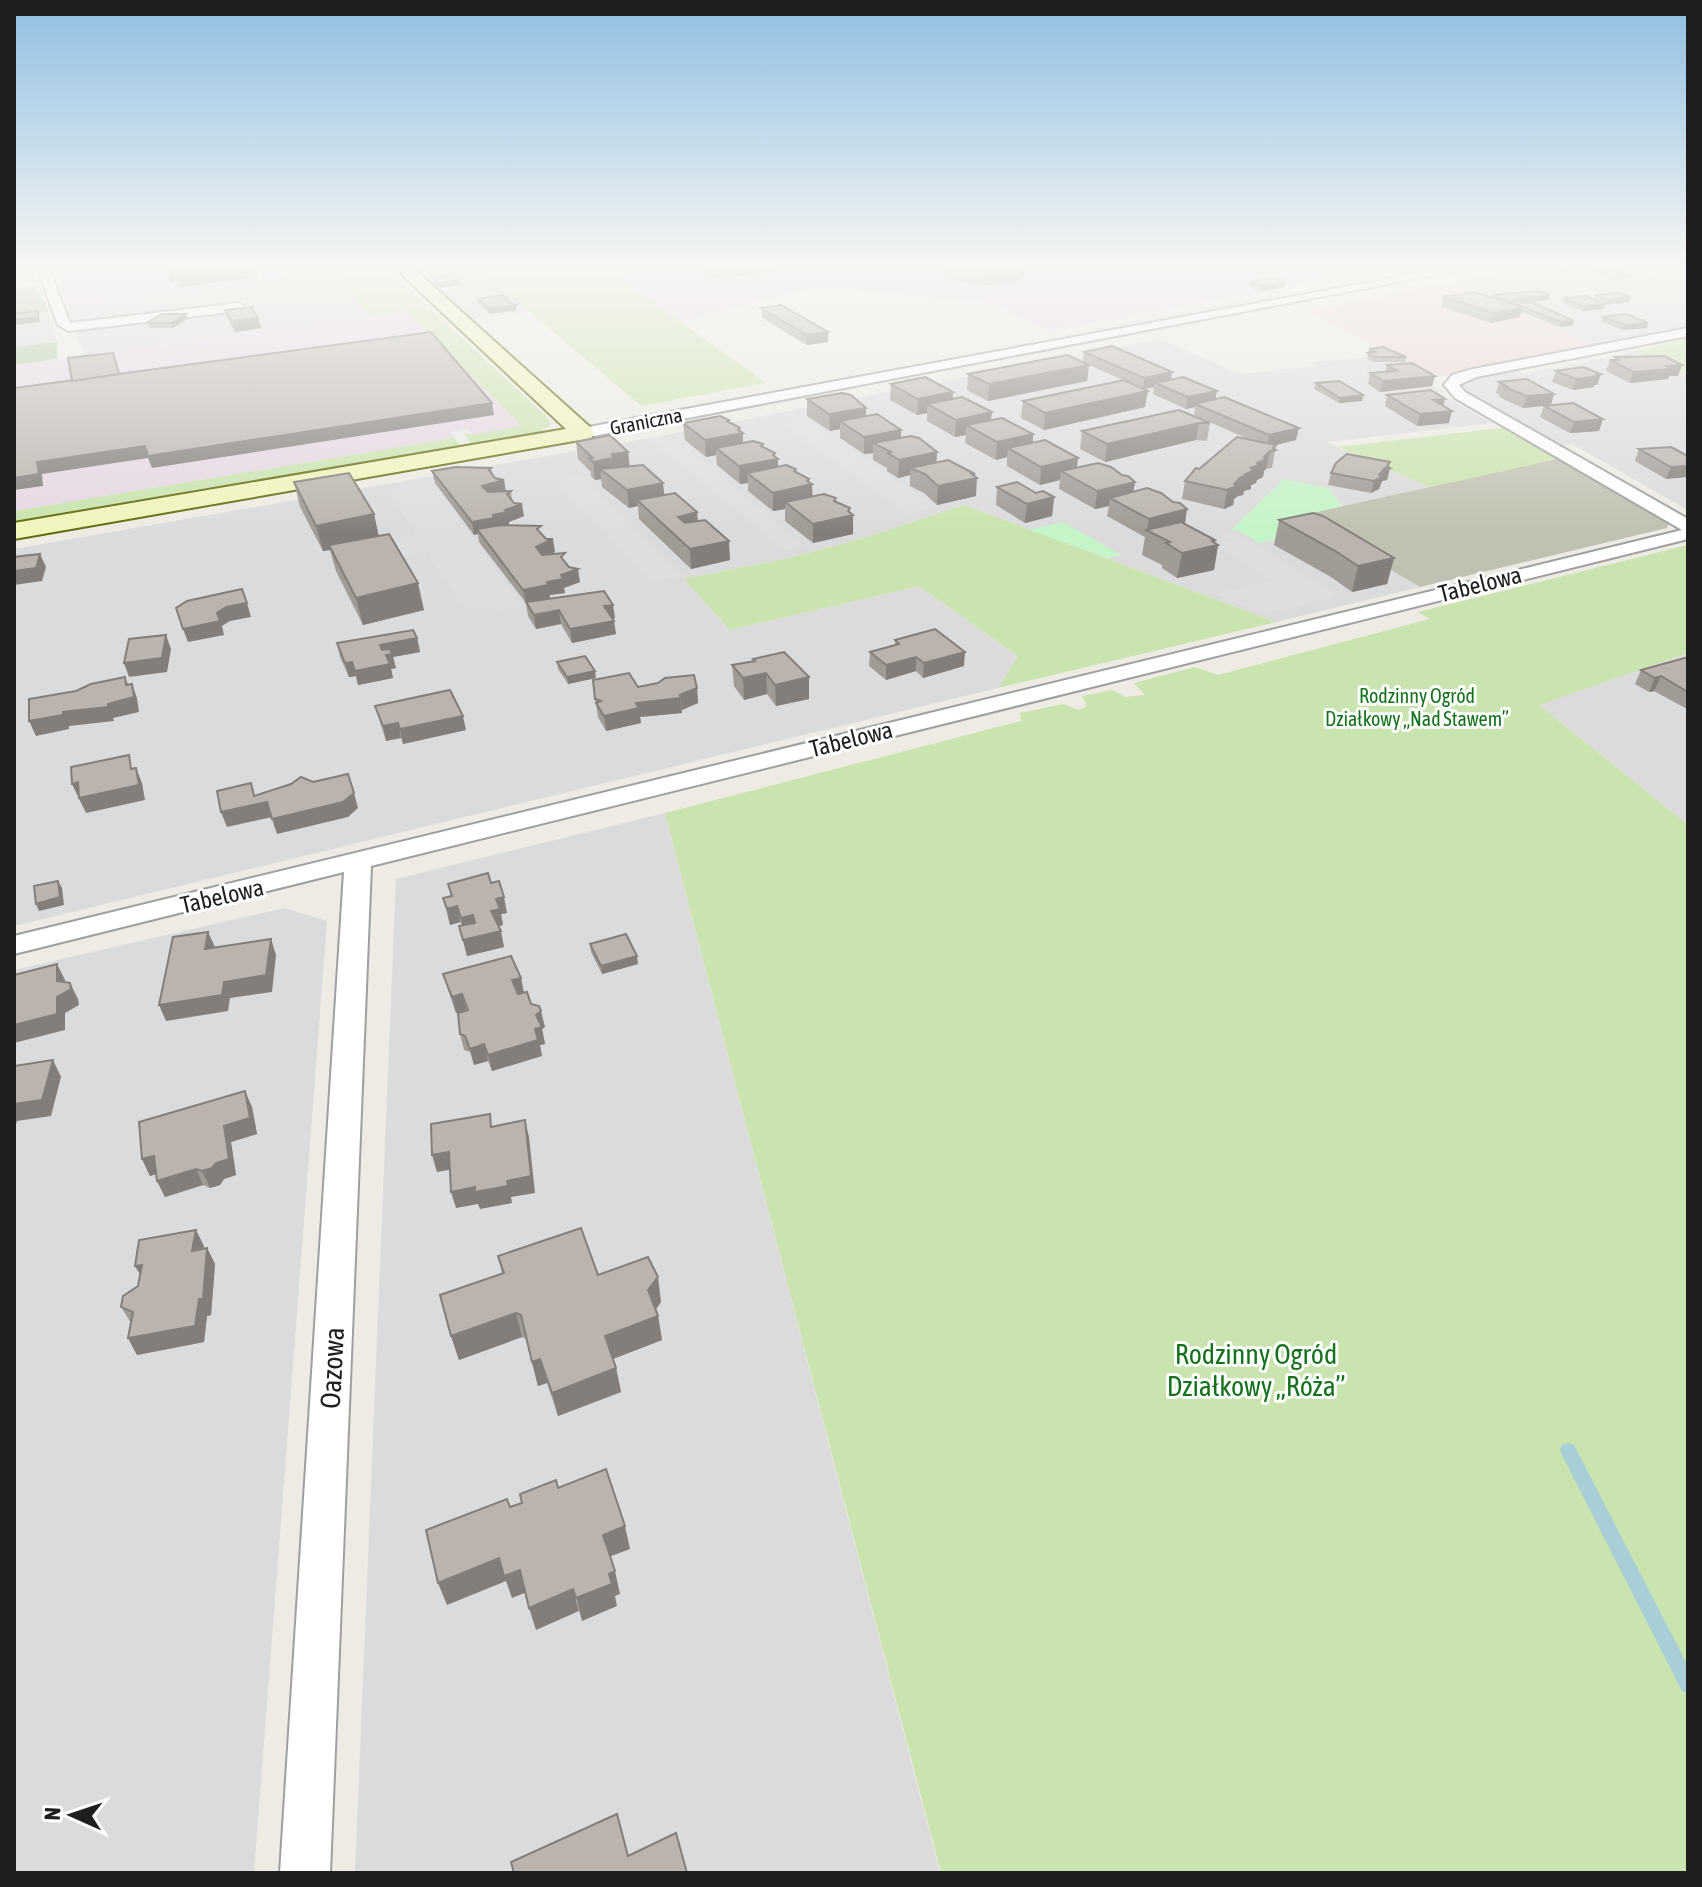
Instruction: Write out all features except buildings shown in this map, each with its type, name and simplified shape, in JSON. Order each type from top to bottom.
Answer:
[{"type":"street","points":[[499,356],[583,433]]},
{"type":"street","name":"Graniczna","points":[[14,531],[583,433],[994,356]]},
{"type":"street","points":[[1562,356],[1473,373],[1457,378],[1451,385],[1460,395],[1688,526]]},
{"type":"street","name":"Tabelowa","points":[[14,945],[1688,534]]},
{"type":"street","name":"Oazowa","points":[[305,1873],[358,863]]},
{"type":"shaded area","points":[[79,356],[451,356],[523,427],[473,435],[467,429],[451,432],[454,438],[14,511],[14,365]]},
{"type":"shaded area","points":[[1071,356],[1199,356],[1241,374],[1315,366],[1314,362],[1386,356],[1444,392],[1441,394],[1492,423],[1327,442],[1430,487],[1299,517],[1420,587],[1276,622],[964,505],[864,538],[789,558],[684,579],[730,630],[919,586],[1018,656],[998,688],[14,926],[14,549],[656,437]]},
{"type":"shaded area","points":[[1386,356],[1545,356],[1445,376],[1415,374]]},
{"type":"shaded area","points":[[1611,356],[1647,356],[1688,374],[1688,510],[1572,444],[1559,445],[1458,386],[1461,379],[1514,369],[1523,374]]},
{"type":"shaded area","points":[[809,420],[936,507],[906,513],[783,425]]},
{"type":"shaded area","points":[[671,435],[805,546],[784,550],[650,439]]},
{"type":"shaded area","points":[[1561,458],[1669,521],[1667,528],[1420,587],[1298,516]]},
{"type":"shaded area","points":[[453,473],[457,479],[433,483],[522,605],[488,611],[485,606],[466,610],[427,553],[404,557],[395,540],[417,535],[388,492],[402,489],[399,483]]},
{"type":"shaded area","points":[[581,475],[684,575],[653,582],[557,484]]},
{"type":"shaded area","points":[[1235,532],[1339,596],[1262,614],[1215,594],[1272,581],[1216,545],[1228,541],[1220,535]]},
{"type":"shaded area","points":[[1688,653],[1688,825],[1538,704]]},
{"type":"shaded area","points":[[665,813],[940,1873],[355,1873],[396,879]]},
{"type":"shaded area","points":[[284,908],[327,921],[254,1873],[14,1873],[14,970]]},
{"type":"green space","points":[[14,356],[57,356],[57,359],[14,365]]},
{"type":"green space","points":[[451,356],[481,356],[549,419],[551,425],[532,436],[473,446],[464,433],[473,435],[522,426]]},
{"type":"green space","points":[[582,356],[728,356],[766,383],[642,406]]},
{"type":"green space","points":[[1647,356],[1688,356],[1688,374]]},
{"type":"green space","points":[[1508,427],[1561,458],[1430,487],[1338,447]]},
{"type":"green space","points":[[454,438],[463,448],[14,524],[14,511]]},
{"type":"green space","points":[[1284,479],[1333,489],[1330,492],[1343,506],[1300,516],[1288,537],[1259,543],[1237,530],[1230,531]]},
{"type":"green space","points":[[964,505],[1276,622],[998,688],[1018,656],[919,586],[730,630],[684,579],[789,558],[864,538]]},
{"type":"green space","points":[[1063,522],[1121,555],[1108,558],[1029,530]]},
{"type":"green space","name":"Rodzinny Ogród Działkowy „Róża”","points":[[1688,545],[1688,653],[1539,705],[1688,825],[1688,1873],[941,1873],[665,813],[1021,721],[1020,713],[1063,704],[1079,710],[1087,706],[1082,696],[1112,690],[1126,697],[1145,695],[1134,683],[1195,667],[1218,675],[1430,619],[1418,612]]},
{"type":"waterway","points":[[1568,1450],[1688,1685]]},
{"type":"park label","name":"Rodzinny Ogród Działkowy „Nad Stawem”","points":[[1417,706]]}]
